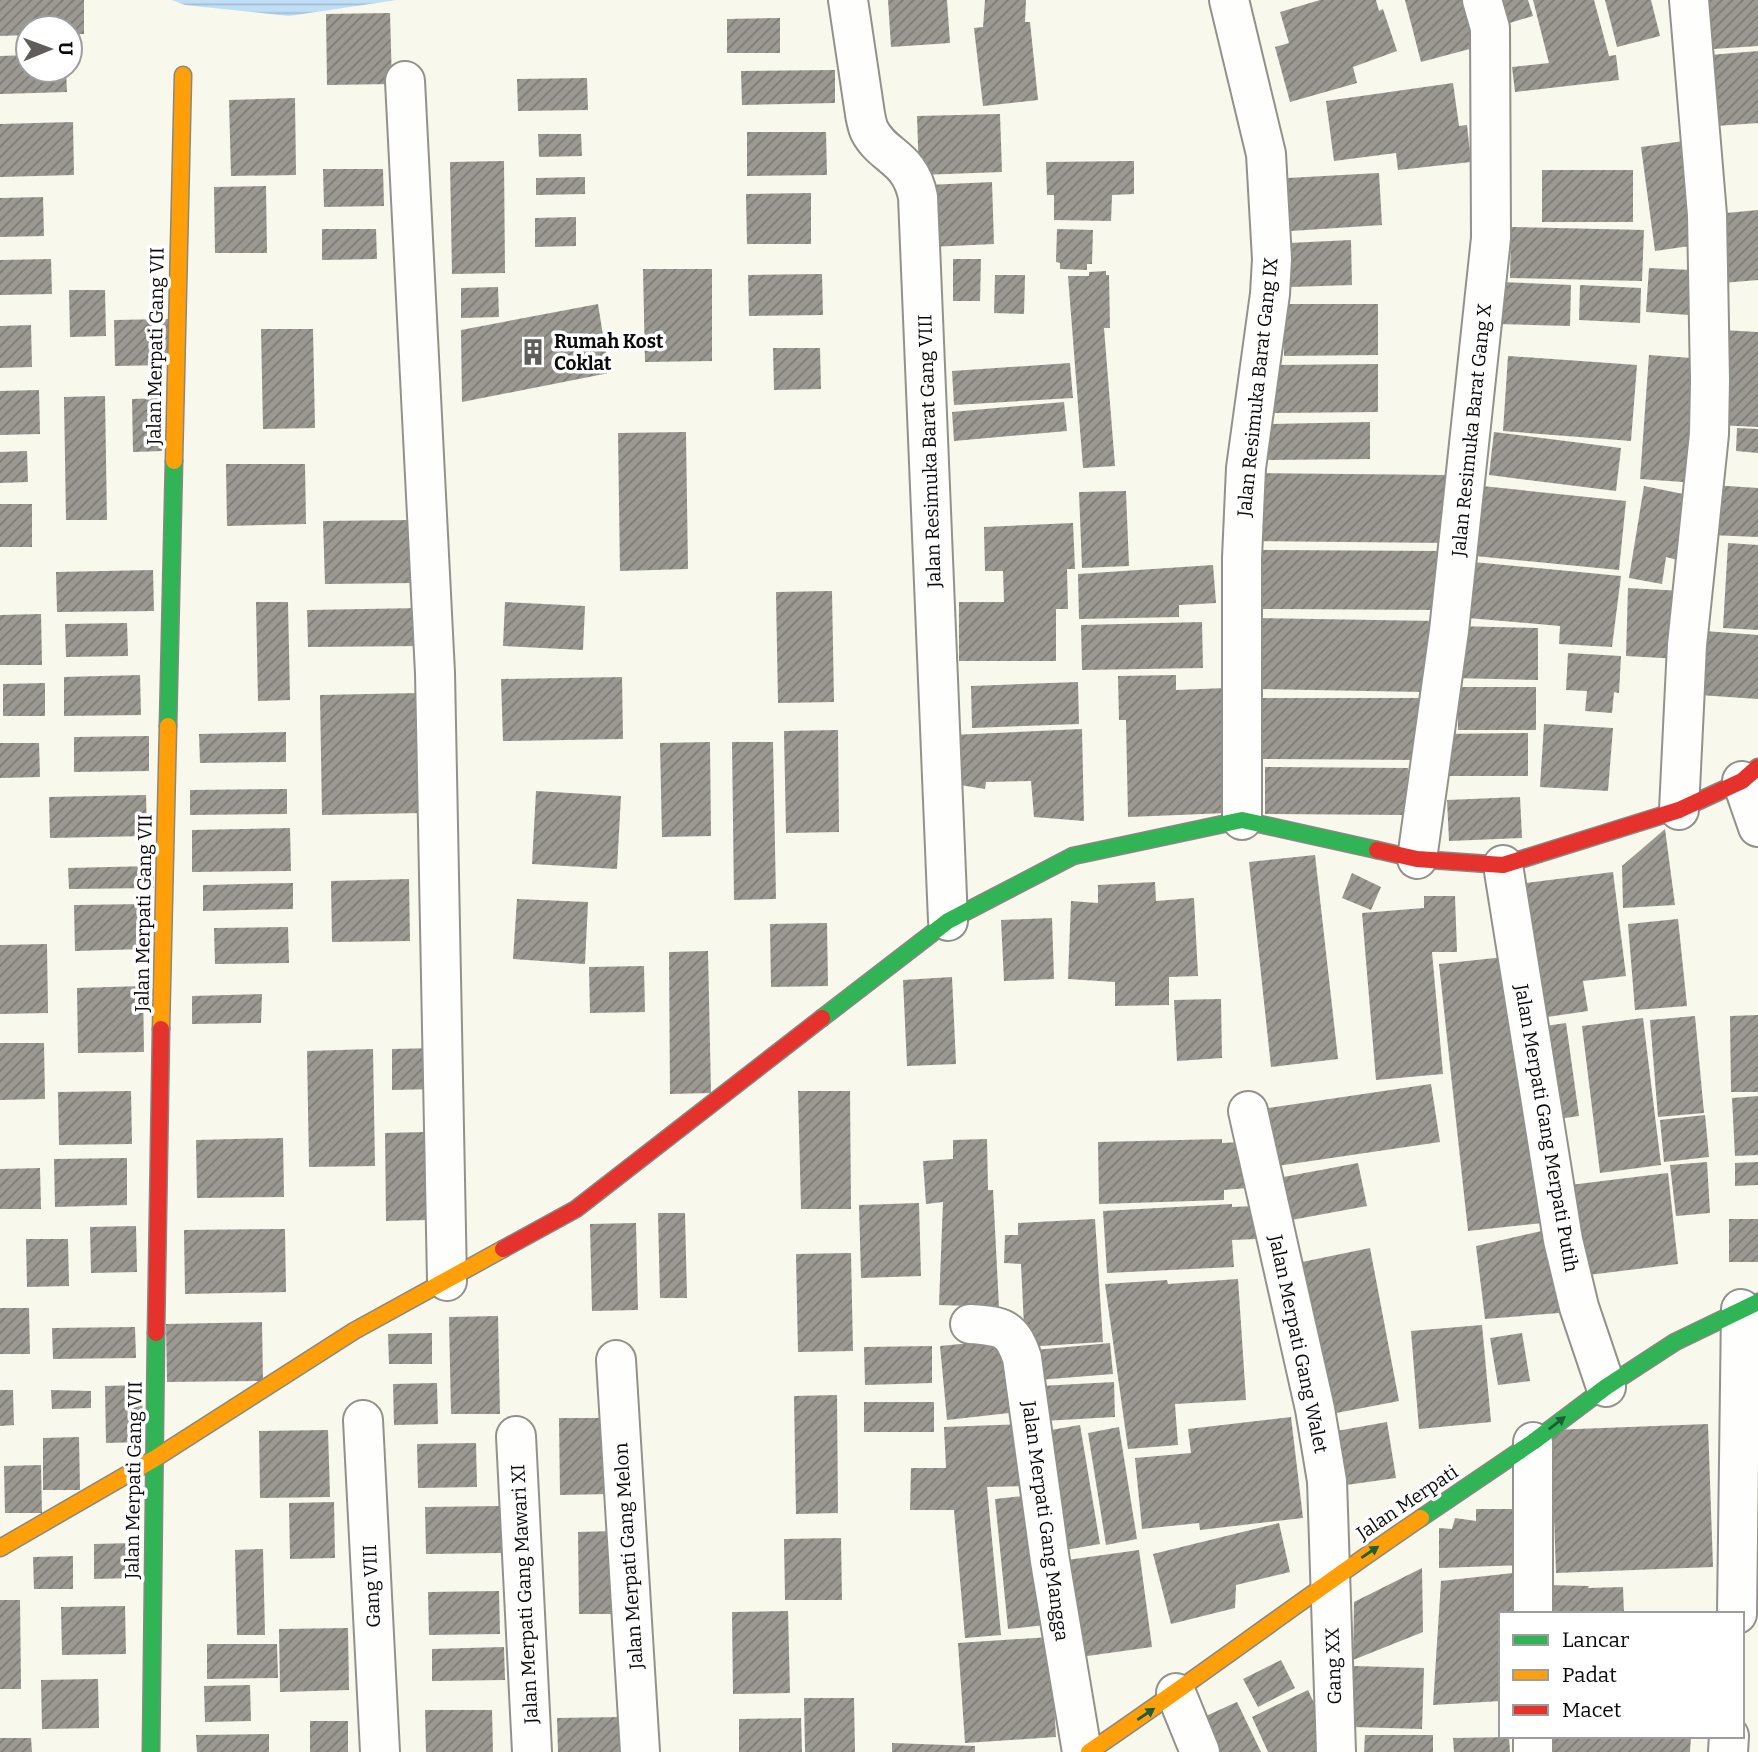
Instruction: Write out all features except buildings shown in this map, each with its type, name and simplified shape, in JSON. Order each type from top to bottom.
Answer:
[{"type":"street","name":"Jalan Resimuka Barat Gang VIII","points":[[849,0],[869,130],[909,170],[916,183],[918,197],[948,921]]},
{"type":"street","name":"Jalan Resimuka Barat Gang IX","points":[[1229,0],[1266,155],[1272,259],[1270,294],[1246,468],[1242,558],[1242,820]]},
{"type":"street","name":"Jalan Resimuka Barat Gang X","points":[[1417,859],[1449,631],[1491,238],[1490,28],[1482,0]]},
{"type":"street","points":[[1679,810],[1687,645],[1709,434],[1710,380],[1707,215],[1689,0]]},
{"type":"street","name":"Jalan Merpati Gang VII","points":[[151,1752],[154,1459],[183,75]]},
{"type":"street","points":[[405,81],[435,673],[447,1281]]},
{"type":"street","points":[[0,1548],[154,1459],[354,1331],[576,1209],[948,921],[1073,856],[1242,820],[1417,859],[1503,865],[1679,810],[1750,774],[1758,827]]},
{"type":"street","name":"Jalan Merpati Gang Merpati Putih","points":[[1503,865],[1563,1240],[1579,1307],[1606,1387]]},
{"type":"street","name":"Jalan Merpati Gang Walet","points":[[1248,1111],[1315,1409],[1327,1481],[1329,1580]]},
{"type":"street","points":[[1737,1612],[1749,1305]]},
{"type":"street","name":"Jalan Merpati","points":[[1089,1752],[1176,1693],[1329,1580],[1533,1442],[1606,1387],[1675,1342],[1749,1305]]},
{"type":"street","name":"Jalan Merpati Gang Mangga","points":[[970,1324],[1002,1329],[1013,1334],[1022,1358],[1050,1561],[1082,1752]]},
{"type":"street","name":"Jalan Merpati Gang Melon","points":[[616,1360],[640,1752]]},
{"type":"street","name":"Gang VIII","points":[[363,1420],[380,1752]]},
{"type":"street","name":"Jalan Merpati Gang Mawari XI","points":[[516,1436],[532,1752]]},
{"type":"street","points":[[1533,1442],[1533,1612]]},
{"type":"street","name":"Gang XX","points":[[1329,1580],[1336,1752]]},
{"type":"street","points":[[1176,1693],[1200,1752]]},
{"type":"water","points":[[172,0],[397,0],[289,16],[185,5]]},
{"type":"traffic: fast","points":[[168,726],[174,461]]},
{"type":"traffic: fast","points":[[822,1018],[948,921],[1073,856],[1242,820],[1377,850]]},
{"type":"traffic: fast","points":[[1421,1518],[1533,1442],[1606,1387],[1675,1342],[1758,1302]]},
{"type":"traffic: fast","points":[[151,1752],[156,1333]]},
{"type":"traffic: slow","points":[[174,461],[183,75]]},
{"type":"traffic: slow","points":[[161,1029],[168,726]]},
{"type":"traffic: slow","points":[[0,1548],[154,1459],[354,1331],[503,1249]]},
{"type":"traffic: slow","points":[[1089,1752],[1421,1518]]},
{"type":"traffic: jam","points":[[1377,850],[1417,859],[1503,865],[1679,810],[1742,781],[1758,767]]},
{"type":"traffic: jam","points":[[503,1249],[576,1209],[822,1018]]},
{"type":"traffic: jam","points":[[156,1333],[161,1029]]},
{"type":"place","name":"Rumah Kost Coklat","points":[[533,352]]}]
